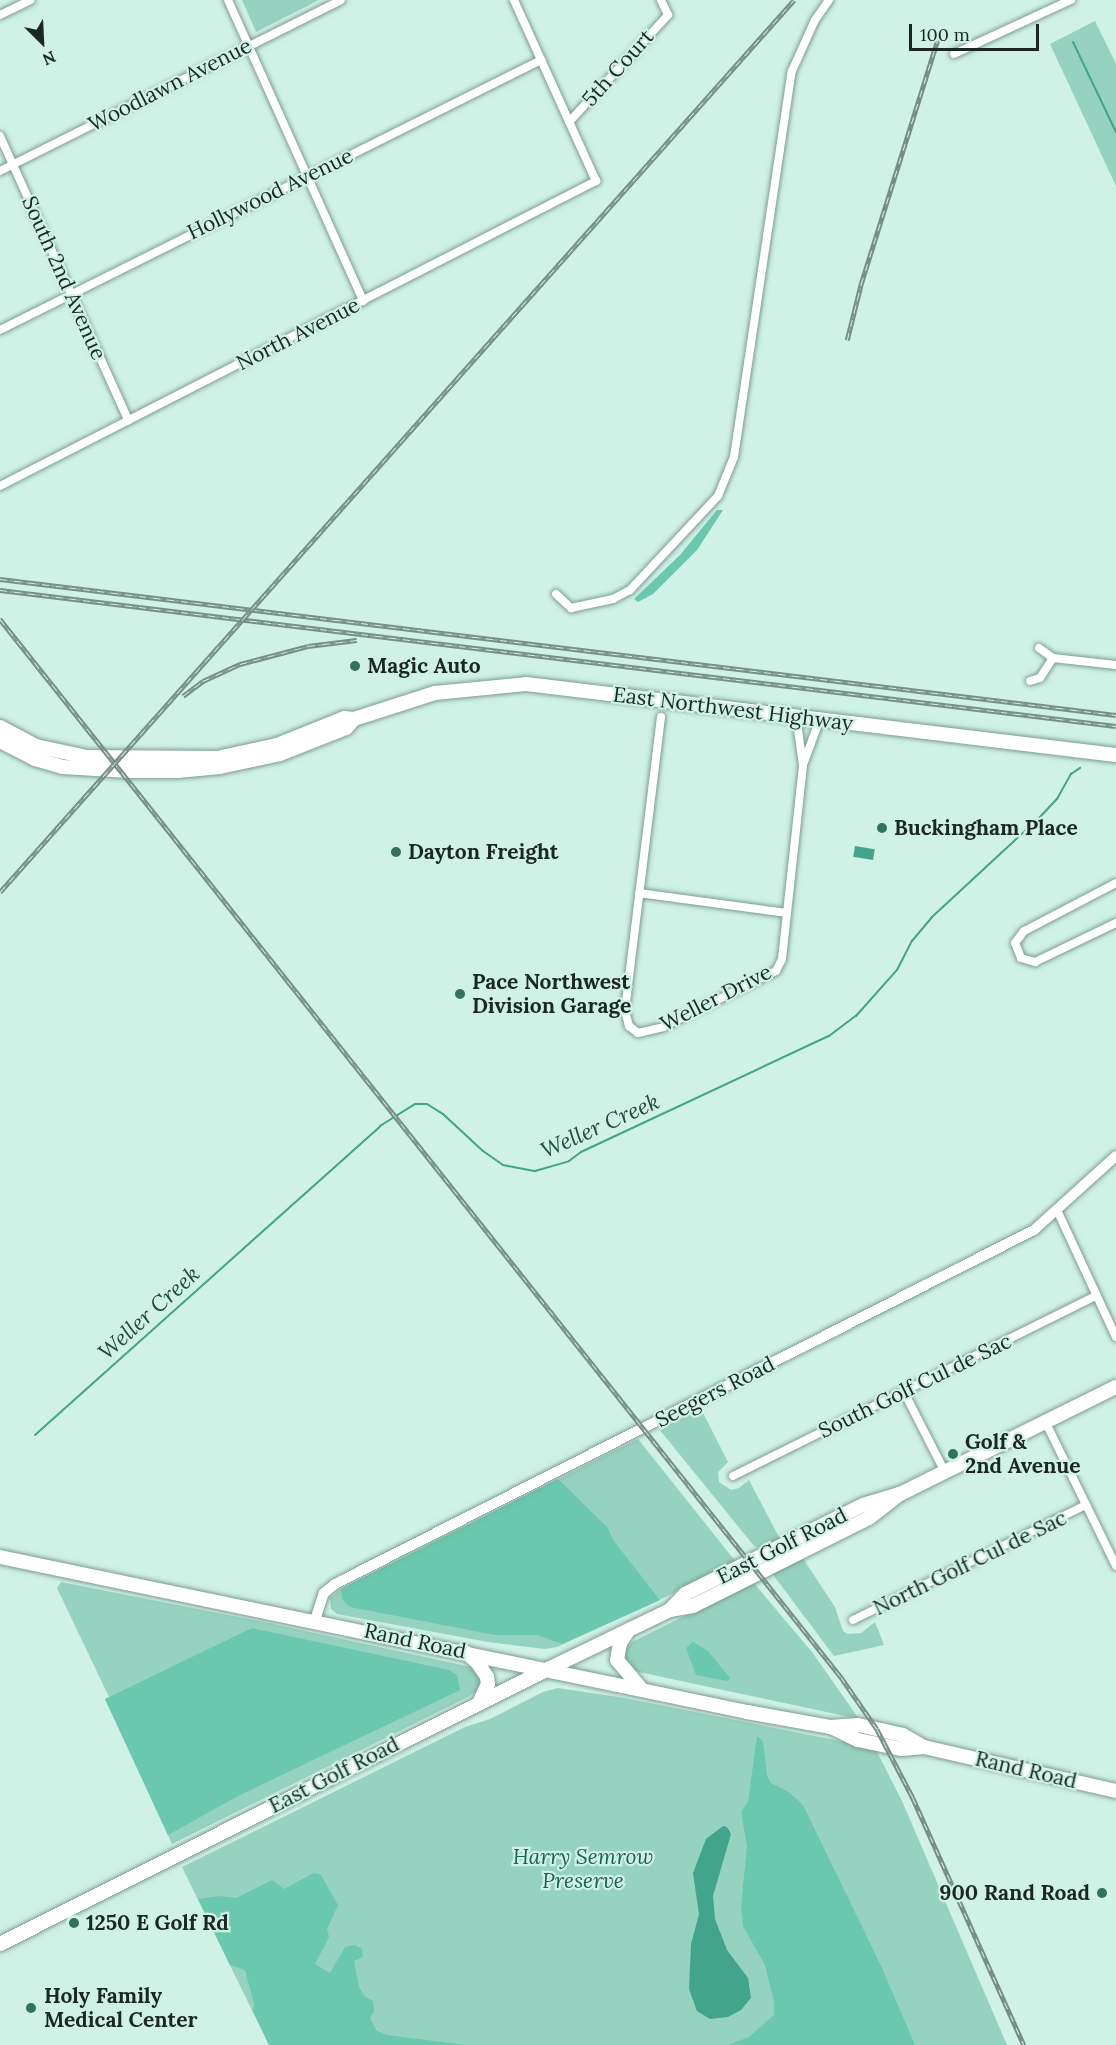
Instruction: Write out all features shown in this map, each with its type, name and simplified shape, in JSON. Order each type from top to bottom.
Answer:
[{"type":"main road","name":"East Northwest Highway","points":[[0,727],[36,746],[86,757],[217,758],[277,744],[344,718],[354,719],[435,693],[526,684],[1116,755]]},
{"type":"main road","name":"East Northwest Highway","points":[[0,741],[35,759],[63,766],[129,771],[178,771],[220,767],[280,754],[346,728],[354,719]]},
{"type":"main road","name":"East Golf Road","points":[[0,1944],[548,1669],[670,1610],[693,1606],[780,1563],[869,1518],[900,1494],[1116,1387]]},
{"type":"main road","name":"Rand Road","points":[[0,1557],[830,1727],[858,1725],[903,1735],[930,1748],[1116,1791]]},
{"type":"main road","points":[[629,1630],[620,1643],[617,1660],[641,1689]]},
{"type":"main road","points":[[463,1651],[477,1662],[487,1677],[488,1684],[479,1703]]},
{"type":"street","points":[[0,15],[31,0]]},
{"type":"street","points":[[228,0],[363,301]]},
{"type":"street","name":"Woodlawn Avenue","points":[[0,171],[341,0]]},
{"type":"street","points":[[514,0],[569,122]]},
{"type":"street","name":"5th Court","points":[[569,122],[668,15],[661,0]]},
{"type":"street","points":[[556,594],[571,608],[613,599],[630,590],[718,496],[734,457],[792,71],[815,20],[829,0]]},
{"type":"street","points":[[954,54],[1071,0]]},
{"type":"street","name":"Hollywood Avenue","points":[[0,330],[541,60]]},
{"type":"street","name":"North Avenue","points":[[0,486],[596,182],[569,122]]},
{"type":"street","name":"South 2nd Avenue","points":[[0,136],[128,420]]},
{"type":"street","points":[[1039,648],[1053,658],[1116,665]]},
{"type":"street","points":[[1030,681],[1040,678],[1053,658]]},
{"type":"street","points":[[796,716],[803,765]]},
{"type":"street","points":[[661,717],[639,893],[787,913],[803,765],[820,719]]},
{"type":"street","points":[[1116,884],[1024,931],[1015,943],[1021,958],[1035,962],[1116,923]]},
{"type":"street","name":"Weller Drive","points":[[639,893],[625,1011],[628,1026],[638,1033],[663,1027],[776,971],[782,959],[787,913]]},
{"type":"street","name":"Seegers Road","points":[[315,1620],[324,1593],[335,1584],[1034,1230],[1116,1156]]},
{"type":"street","points":[[1057,1210],[1116,1337]]},
{"type":"street","name":"South Golf Cul de Sac","points":[[733,1476],[1096,1296]]},
{"type":"street","points":[[904,1392],[945,1472]]},
{"type":"street","points":[[1046,1423],[1116,1566]]},
{"type":"street","name":"North Golf Cul de Sac","points":[[854,1620],[1086,1505]]},
{"type":"green space","points":[[242,0],[319,0],[256,32]]},
{"type":"green space","points":[[1095,21],[1116,64],[1116,186],[1050,44]]},
{"type":"green space","points":[[701,1409],[728,1462],[718,1472],[719,1482],[731,1490],[739,1488],[749,1480],[780,1539],[761,1548],[754,1546],[659,1429]]},
{"type":"green space","points":[[638,1439],[736,1562],[557,1647],[545,1649],[488,1642],[337,1614],[331,1609],[330,1598],[341,1589]]},
{"type":"green space","points":[[802,1557],[835,1607],[843,1631],[848,1634],[861,1633],[875,1622],[884,1645],[834,1656],[771,1572]]},
{"type":"green space","points":[[61,1582],[264,1622],[471,1667],[477,1670],[481,1680],[477,1691],[468,1697],[172,1844],[105,1699],[109,1697],[57,1588]]},
{"type":"green space","points":[[753,1582],[812,1652],[859,1719],[639,1672],[625,1665],[622,1654],[632,1642]]},
{"type":"green space","name":"Harry Semrow Preserve","points":[[558,1688],[625,1698],[875,1748],[902,1801],[1007,2045],[269,2045],[182,1867],[465,1727],[490,1719],[543,1692]]},
{"type":"shaded area","points":[[717,510],[723,510],[697,550],[653,594],[638,602],[634,599],[680,555]]},
{"type":"shaded area","points":[[855,846],[875,849],[873,860],[853,857]]},
{"type":"shaded area","points":[[558,1479],[608,1528],[613,1540],[660,1600],[562,1644],[537,1635],[495,1635],[350,1607],[342,1599],[341,1589]]},
{"type":"shaded area","points":[[252,1628],[449,1670],[457,1675],[460,1690],[240,1795],[168,1835],[105,1699]]},
{"type":"shaded area","points":[[693,1642],[708,1651],[730,1678],[727,1681],[696,1675],[686,1648]]},
{"type":"shaded area","points":[[757,1736],[763,1741],[767,1776],[771,1783],[789,1792],[803,1805],[882,1968],[915,2045],[728,2045],[749,2037],[774,2015],[774,2002],[765,1965],[743,1926],[741,1907],[747,1846],[741,1812],[748,1802]]},
{"type":"shaded area","points":[[723,1826],[727,1827],[731,1834],[713,1896],[715,1919],[727,1950],[748,1978],[751,1998],[741,2010],[728,2017],[710,2019],[697,2011],[689,1989],[691,1944],[699,1914],[693,1873],[706,1839]]},
{"type":"shaded area","points":[[314,1873],[321,1875],[338,1905],[327,1929],[329,1937],[315,1964],[330,1973],[345,1947],[355,1945],[362,1949],[363,1957],[354,1961],[359,1987],[365,1997],[373,2001],[374,2011],[370,2018],[377,2031],[387,2035],[465,2045],[269,2045],[253,2011],[254,2004],[245,1970],[230,1965],[198,1899],[219,1896],[236,1898],[272,1880],[284,1889]]},
{"type":"waterway","name":"Weller Creek","points":[[1073,42],[1116,132]]},
{"type":"waterway","name":"Weller Creek","points":[[35,1435],[380,1126],[415,1104],[427,1104],[443,1114],[483,1151],[503,1165],[535,1171],[569,1161],[581,1152],[829,1036],[856,1016],[897,970],[912,941],[932,917],[1040,817],[1057,799],[1071,774],[1080,768]]},
{"type":"railway","points":[[0,892],[794,0]]},
{"type":"railway","points":[[847,340],[861,284],[938,38]]},
{"type":"railway","points":[[0,579],[1116,715]]},
{"type":"railway","points":[[0,590],[1116,726]]},
{"type":"railway","points":[[0,619],[841,1677],[877,1729],[913,1798],[1024,2045]]},
{"type":"railway","points":[[183,696],[203,681],[240,664],[308,646],[357,640]]},
{"type":"place","name":"Magic Auto","points":[[355,666]]},
{"type":"place","name":"Buckingham Place","points":[[882,828]]},
{"type":"place","name":"Dayton Freight","points":[[396,852]]},
{"type":"place","name":"Pace Northwest Division Garage","points":[[460,994]]},
{"type":"place","name":"Golf & 2nd Avenue","points":[[953,1454]]},
{"type":"place","name":"900 Rand Road","points":[[1102,1893]]},
{"type":"place","name":"1250 E Golf Rd","points":[[74,1923]]},
{"type":"place","name":"Holy Family Medical Center","points":[[31,2008]]}]
